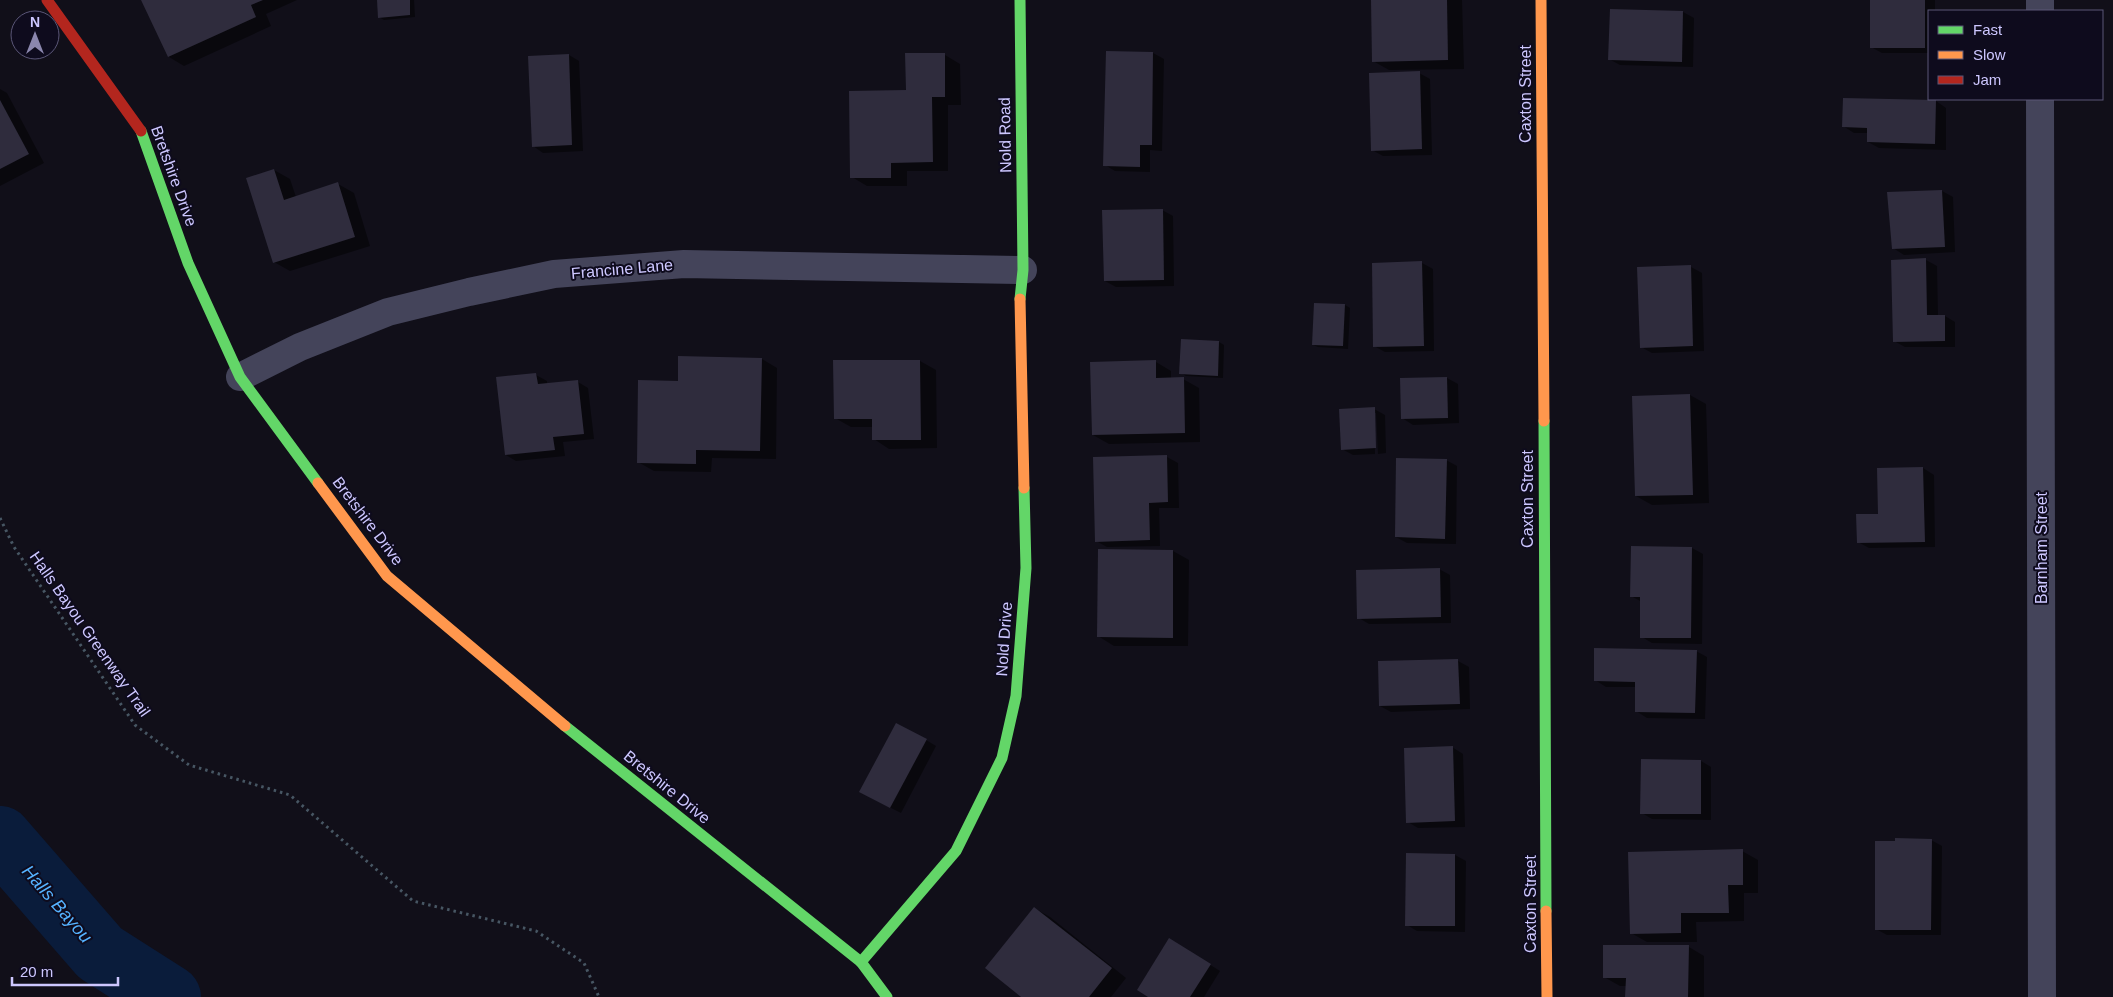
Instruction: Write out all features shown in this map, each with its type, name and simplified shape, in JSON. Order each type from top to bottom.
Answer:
[{"type":"street","name":"Bretshire Drive","points":[[47,0],[140,127],[188,263],[240,378],[388,576],[576,736],[861,962],[887,997]]},
{"type":"street","name":"Nold Road","points":[[1020,0],[1023,270]]},
{"type":"street","name":"Caxton Street","points":[[1541,0],[1547,997]]},
{"type":"street","name":"Barnham Street","points":[[2040,100],[2042,997]]},
{"type":"street","name":"Francine Lane","points":[[240,378],[300,347],[388,312],[554,274],[684,264],[1023,270]]},
{"type":"street","name":"Nold Drive","points":[[861,962],[956,850],[1002,758],[1016,696],[1026,568],[1020,289],[1023,270]]},
{"type":"path","name":"Halls Bayou Greenway Trail","points":[[0,518],[14,547],[135,725],[189,765],[290,795],[413,901],[536,931],[584,963],[599,997]]},
{"type":"building","points":[[141,0],[263,0],[251,5],[256,17],[168,57]]},
{"type":"building","points":[[377,0],[410,0],[410,15],[378,18]]},
{"type":"building","points":[[1371,0],[1447,0],[1448,60],[1372,62]]},
{"type":"building","points":[[1870,0],[1925,0],[1925,48],[1870,48]]},
{"type":"building","points":[[1610,9],[1683,11],[1682,62],[1608,60]]},
{"type":"building","points":[[1106,51],[1153,52],[1152,145],[1140,145],[1140,167],[1103,166]]},
{"type":"building","points":[[905,53],[945,53],[945,97],[932,97],[933,162],[891,163],[891,178],[850,178],[849,91],[906,90]]},
{"type":"building","points":[[569,54],[572,145],[532,147],[528,56]]},
{"type":"building","points":[[1420,71],[1422,149],[1371,151],[1369,73]]},
{"type":"building","points":[[1843,98],[1936,100],[1935,144],[1867,142],[1867,128],[1842,127]]},
{"type":"building","points":[[0,100],[29,154],[0,169]]},
{"type":"building","points":[[274,169],[284,200],[338,182],[355,237],[273,263],[246,178]]},
{"type":"building","points":[[1942,190],[1945,247],[1892,249],[1887,192]]},
{"type":"building","points":[[1163,209],[1164,280],[1104,281],[1102,210]]},
{"type":"building","points":[[1926,258],[1927,315],[1945,315],[1945,341],[1893,342],[1891,260]]},
{"type":"building","points":[[1422,261],[1424,346],[1373,347],[1372,263]]},
{"type":"building","points":[[1691,265],[1693,346],[1640,348],[1637,267]]},
{"type":"building","points":[[1314,303],[1345,304],[1343,346],[1312,345]]},
{"type":"building","points":[[1181,339],[1219,341],[1218,376],[1179,374]]},
{"type":"building","points":[[678,356],[762,358],[760,451],[696,450],[696,464],[637,463],[638,380],[678,381]]},
{"type":"building","points":[[833,360],[920,360],[921,440],[872,440],[872,419],[834,419]]},
{"type":"building","points":[[1156,360],[1156,378],[1184,377],[1185,433],[1092,435],[1090,362]]},
{"type":"building","points":[[536,373],[538,384],[578,380],[584,434],[553,437],[555,450],[505,455],[496,377]]},
{"type":"building","points":[[1447,377],[1448,418],[1401,419],[1400,378]]},
{"type":"building","points":[[1690,394],[1693,495],[1635,496],[1632,396]]},
{"type":"building","points":[[1375,407],[1376,448],[1341,450],[1339,409]]},
{"type":"building","points":[[1167,455],[1168,502],[1149,503],[1150,540],[1095,542],[1093,457]]},
{"type":"building","points":[[1396,458],[1447,459],[1445,539],[1395,537]]},
{"type":"building","points":[[1923,467],[1925,542],[1857,543],[1856,514],[1878,514],[1877,468]]},
{"type":"building","points":[[1631,546],[1692,547],[1691,638],[1640,638],[1640,597],[1630,597]]},
{"type":"building","points":[[1098,549],[1173,550],[1173,638],[1097,637]]},
{"type":"building","points":[[1440,568],[1441,617],[1357,619],[1356,570]]},
{"type":"building","points":[[1594,648],[1697,650],[1695,713],[1635,712],[1635,682],[1594,681]]},
{"type":"building","points":[[1458,659],[1460,704],[1379,706],[1378,661]]},
{"type":"building","points":[[896,723],[927,739],[890,808],[859,792]]},
{"type":"building","points":[[1453,746],[1455,821],[1406,823],[1404,748]]},
{"type":"building","points":[[1641,759],[1701,760],[1701,814],[1640,814]]},
{"type":"building","points":[[1895,838],[1932,839],[1931,930],[1875,930],[1875,841],[1895,841]]},
{"type":"building","points":[[1743,849],[1743,885],[1728,885],[1729,913],[1681,913],[1681,933],[1630,934],[1628,852]]},
{"type":"building","points":[[1406,853],[1455,854],[1455,926],[1405,926]]},
{"type":"building","points":[[1034,907],[1112,968],[1089,997],[1021,997],[985,968]]},
{"type":"building","points":[[1169,938],[1211,964],[1190,997],[1148,997],[1137,990]]},
{"type":"building","points":[[1603,945],[1689,945],[1688,997],[1625,997],[1626,978],[1603,978]]},
{"type":"waterway","name":"Halls Bayou","points":[[0,838],[100,953],[169,997]]},
{"type":"traffic: fast","points":[[1020,0],[1023,270],[1020,299]]},
{"type":"traffic: fast","points":[[141,131],[188,263],[240,377],[318,483]]},
{"type":"traffic: fast","points":[[1544,421],[1546,911]]},
{"type":"traffic: fast","points":[[861,962],[956,851],[1002,758],[1016,696],[1026,568],[1024,488]]},
{"type":"traffic: fast","points":[[565,726],[861,962],[887,997]]},
{"type":"traffic: slow","points":[[1541,0],[1544,421]]},
{"type":"traffic: slow","points":[[1020,299],[1024,488]]},
{"type":"traffic: slow","points":[[318,483],[387,576],[565,726]]},
{"type":"traffic: slow","points":[[1546,911],[1547,997]]},
{"type":"traffic: jam","points":[[47,0],[141,131]]}]
